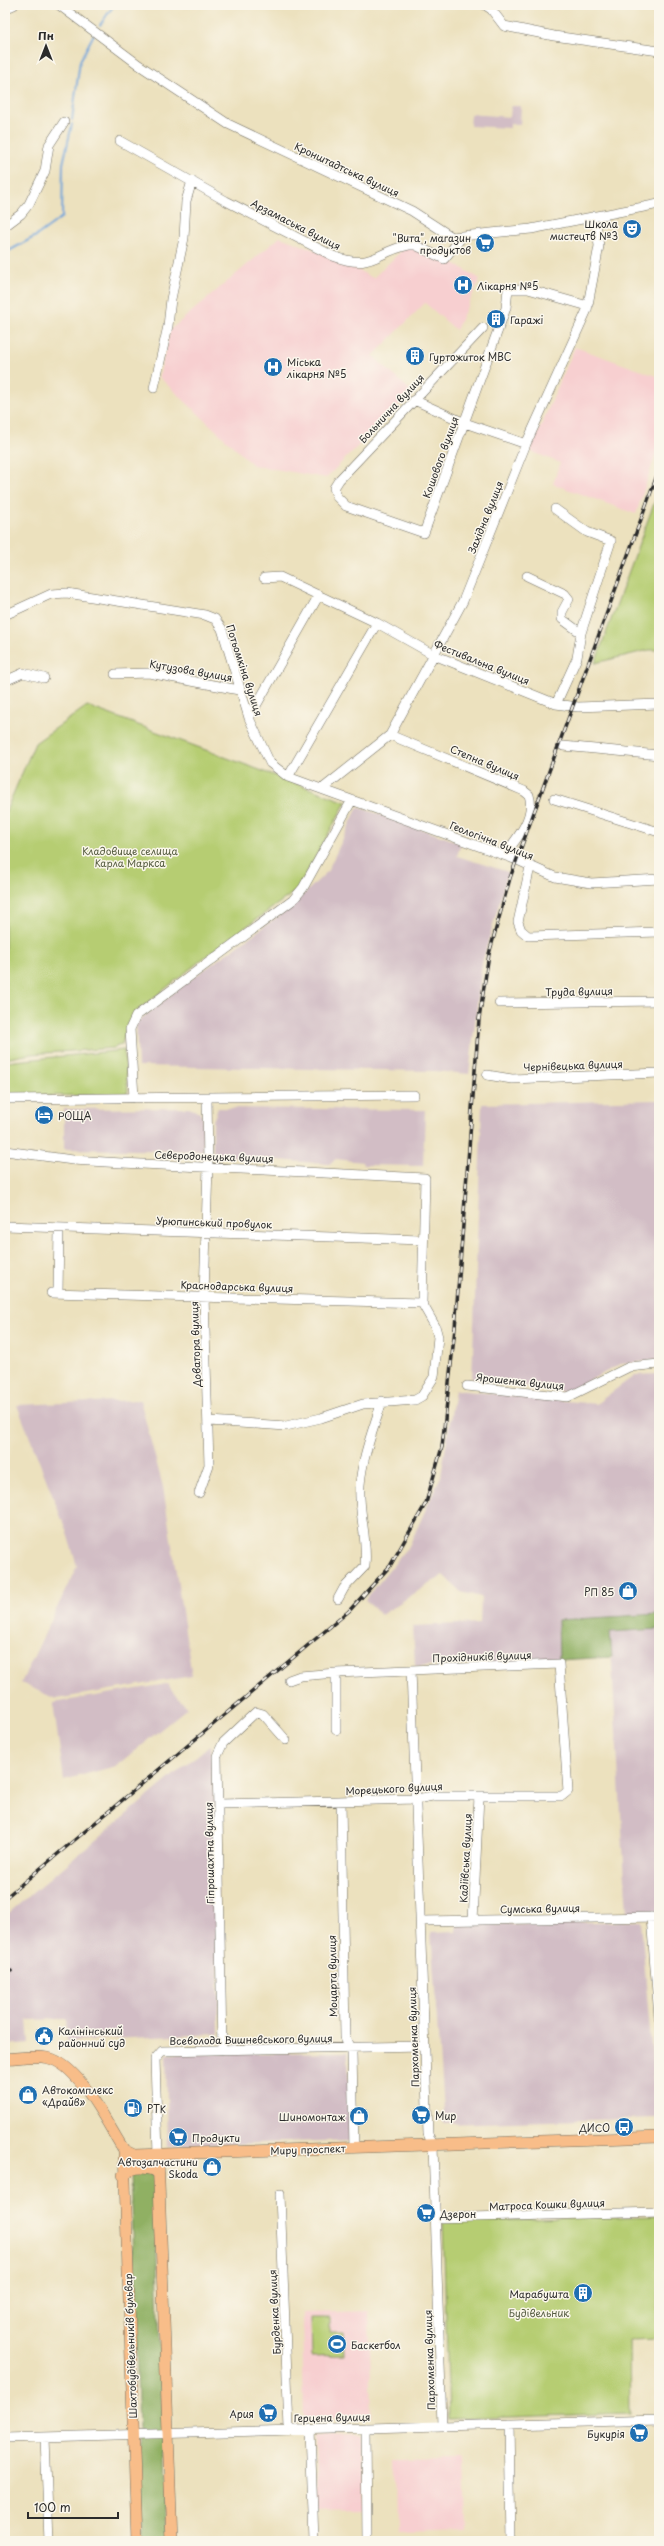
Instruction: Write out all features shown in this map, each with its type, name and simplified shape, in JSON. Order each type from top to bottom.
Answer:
[{"type":"main road","points":[[5,2059],[47,2058],[59,2062],[83,2086],[124,2150]]},
{"type":"main road","name":"Миру проспект","points":[[124,2150],[134,2155],[158,2155],[659,2137]]},
{"type":"main road","name":"Шахтобудівельників бульвар","points":[[124,2150],[137,2541]]},
{"type":"main road","points":[[158,2155],[172,2541]]},
{"type":"main road","points":[[124,2175],[128,2170],[136,2168],[154,2170],[159,2174]]},
{"type":"street","points":[[5,9],[14,5]]},
{"type":"street","name":"Кронштадтська вулиця","points":[[59,5],[139,65],[228,124],[412,211],[452,237],[531,229],[659,204]]},
{"type":"street","points":[[489,6],[504,26],[554,36],[659,51]]},
{"type":"street","points":[[5,226],[21,214],[29,204],[45,171],[48,145],[64,122]]},
{"type":"street","name":"Арзамаська вулиця","points":[[120,141],[333,256],[350,262],[367,263],[409,245],[415,245],[444,259],[462,237]]},
{"type":"street","points":[[154,388],[168,326],[171,299],[184,238],[186,201],[192,181]]},
{"type":"street","name":"Західна вулиця","points":[[322,789],[390,735],[463,601],[526,444],[588,306],[599,246],[595,216]]},
{"type":"street","name":"Кошового вулиця","points":[[334,488],[336,497],[346,506],[424,533],[506,308],[508,289],[528,289],[588,306]]},
{"type":"street","name":"Больнична вулиця","points":[[334,488],[414,400],[484,328]]},
{"type":"street","points":[[414,400],[465,423],[526,444]]},
{"type":"street","points":[[555,509],[587,532],[611,541],[581,633],[577,658],[556,704]]},
{"type":"street","points":[[527,576],[565,594],[569,599],[562,612],[562,619],[581,633]]},
{"type":"street","name":"Фестивальна вулиця","points":[[264,578],[280,577],[377,623],[434,656],[556,704],[578,707],[659,704]]},
{"type":"street","name":"Потьомкіна вулиця","points":[[5,615],[51,594],[67,593],[205,615],[215,619],[222,629],[239,690],[249,718],[270,763],[288,777],[322,789]]},
{"type":"street","points":[[249,718],[319,595]]},
{"type":"street","points":[[288,777],[377,623]]},
{"type":"street","points":[[5,681],[23,673],[44,678]]},
{"type":"street","name":"Кутузова вулиця","points":[[115,674],[149,673],[239,690]]},
{"type":"street","name":"Степна вулиця","points":[[390,735],[524,791],[529,795],[530,807],[525,824],[504,855]]},
{"type":"street","points":[[563,746],[659,755]]},
{"type":"street","name":"Геологічна вулиця","points":[[322,789],[504,855],[530,867],[572,881],[591,883],[659,879]]},
{"type":"street","points":[[554,799],[659,832]]},
{"type":"street","points":[[134,1098],[130,1029],[136,1016],[293,900],[303,888],[352,800]]},
{"type":"street","points":[[530,867],[518,922],[521,930],[528,936],[659,932]]},
{"type":"street","name":"Труда вулиця","points":[[499,1004],[659,1001]]},
{"type":"street","name":"Чернівецька вулиця","points":[[487,1075],[512,1079],[659,1073]]},
{"type":"street","points":[[5,1099],[414,1095]]},
{"type":"street","name":"Доватора вулиця","points":[[199,1493],[209,1465],[209,1421],[204,1296],[208,1166],[207,1098]]},
{"type":"street","name":"Сєвєродонецька вулиця","points":[[5,1151],[73,1160],[424,1177],[422,1240]]},
{"type":"street","name":"Урюпинський провулок","points":[[5,1226],[422,1240]]},
{"type":"street","name":"Краснодарська вулиця","points":[[59,1229],[54,1293],[422,1303]]},
{"type":"street","points":[[209,1421],[286,1426],[321,1418],[363,1404],[382,1401],[415,1400],[422,1396],[434,1377],[438,1337],[433,1321],[422,1303],[422,1240]]},
{"type":"street","name":"Ярошенка вулиця","points":[[468,1386],[568,1397],[629,1367],[659,1364]]},
{"type":"street","points":[[338,1599],[344,1588],[365,1566],[366,1538],[360,1486],[363,1468],[382,1401]]},
{"type":"street","name":"Прохідників вулиця","points":[[289,1680],[300,1676],[336,1673],[559,1664],[568,1791]]},
{"type":"street","name":"Пархоменка вулиця","points":[[411,1670],[428,2134],[433,2145],[436,2218],[442,2426]]},
{"type":"street","points":[[336,1673],[336,1730]]},
{"type":"street","name":"Гіпрошахтна вулиця","points":[[222,2050],[217,1756],[223,1743],[259,1712],[286,1740]]},
{"type":"street","name":"Морецького вулиця","points":[[219,1804],[416,1799],[433,1796],[562,1796],[568,1791]]},
{"type":"street","name":"Кадіївська вулиця","points":[[473,1920],[479,1796]]},
{"type":"street","name":"Моцарта вулиця","points":[[341,1801],[345,2030],[348,2048],[352,2053],[354,2148]]},
{"type":"street","points":[[655,1917],[659,2017]]},
{"type":"street","name":"Сумська вулиця","points":[[420,1921],[655,1917]]},
{"type":"street","name":"Всеволода Вишневського вулиця","points":[[158,2155],[155,2059],[157,2054],[162,2051],[424,2046]]},
{"type":"street","name":"Бурденка вулиця","points":[[280,2194],[289,2429]]},
{"type":"street","name":"Матроса Кошки вулиця","points":[[436,2218],[659,2212]]},
{"type":"street","name":"Герцена вулиця","points":[[5,2438],[659,2420]]},
{"type":"street","points":[[509,2424],[511,2541]]},
{"type":"street","points":[[366,2428],[367,2541]]},
{"type":"street","points":[[310,2429],[314,2541]]},
{"type":"street","points":[[45,2438],[49,2541]]},
{"type":"shaded area","points":[[511,106],[521,106],[520,125],[510,124],[510,128],[470,126],[471,114],[510,117]]},
{"type":"shaded area","name":"Міська лікарня №5","points":[[280,237],[331,256],[373,278],[414,239],[480,279],[456,330],[425,303],[373,356],[412,392],[326,478],[253,465],[159,377],[170,330]]},
{"type":"shaded area","points":[[575,347],[659,377],[659,444],[636,514],[553,484],[560,463],[530,451]]},
{"type":"shaded area","points":[[358,807],[461,843],[457,856],[508,872],[482,963],[469,1074],[435,1071],[138,1066],[136,1023],[183,985],[287,910],[327,872]]},
{"type":"shaded area","points":[[659,1100],[659,1360],[621,1364],[567,1392],[472,1379],[482,1104]]},
{"type":"shaded area","points":[[189,1108],[199,1112],[203,1118],[203,1151],[64,1149],[64,1109]]},
{"type":"shaded area","points":[[218,1108],[425,1110],[423,1166],[363,1165],[362,1162],[336,1159],[329,1164],[213,1155],[213,1121]]},
{"type":"shaded area","points":[[659,1374],[659,1614],[558,1620],[559,1660],[415,1666],[413,1626],[480,1623],[481,1597],[461,1592],[443,1575],[381,1615],[365,1600],[409,1546],[441,1476],[455,1390],[596,1404],[635,1375]]},
{"type":"shaded area","points":[[140,1400],[163,1487],[192,1676],[56,1699],[21,1683],[77,1566],[66,1530],[17,1405]]},
{"type":"shaded area","points":[[659,1629],[659,1912],[627,1914],[610,1632]]},
{"type":"shaded area","points":[[167,1684],[187,1708],[116,1766],[64,1780],[53,1703]]},
{"type":"shaded area","points":[[211,1744],[217,1831],[219,2034],[67,2041],[66,2019],[27,2020],[29,2043],[5,2045],[5,1916]]},
{"type":"shaded area","points":[[641,1921],[657,2118],[444,2124],[431,1932],[456,1931],[457,1925]]},
{"type":"shaded area","points":[[348,2052],[350,2140],[168,2146],[166,2054]]},
{"type":"shaded area","points":[[369,2311],[372,2418],[304,2419],[302,2313]]},
{"type":"shaded area","points":[[361,2435],[363,2510],[316,2511],[314,2436]]},
{"type":"shaded area","points":[[464,2457],[466,2529],[397,2531],[396,2458]]},
{"type":"green space","points":[[659,490],[659,650],[649,650],[595,663]]},
{"type":"green space","name":"Кладовище селища Карла Маркса","points":[[87,706],[346,802],[297,890],[214,950],[133,1014],[127,1025],[122,1044],[114,1048],[30,1054],[5,1059],[5,813],[35,743]]},
{"type":"green space","points":[[124,1050],[128,1090],[126,1095],[5,1096],[5,1062]]},
{"type":"green space","points":[[659,1614],[659,1629],[610,1632],[612,1657],[559,1660],[558,1620]]},
{"type":"green space","points":[[150,2172],[154,2177],[167,2541],[143,2541],[130,2177],[132,2174]]},
{"type":"green space","name":"Будівельник","points":[[659,2216],[659,2339],[629,2340],[630,2413],[449,2419],[443,2221]]},
{"type":"green space","points":[[311,2318],[330,2318],[330,2332],[344,2332],[345,2355],[312,2356]]},
{"type":"waterway","points":[[100,25],[114,5]]},
{"type":"waterway","points":[[72,120],[80,61],[94,34]]},
{"type":"waterway","points":[[5,253],[36,236],[62,217],[63,164],[72,124]]},
{"type":"railway","points":[[5,1898],[349,1611],[390,1566],[426,1503],[442,1447],[455,1328],[479,1019],[489,954],[510,878],[659,470]]},
{"type":"railway","points":[[5,1974],[11,1971]]},
{"type":"place","name":"Школа мистецтв №3","points":[[632,229]]},
{"type":"place","name":"\"Вита\", магазин продуктов","points":[[485,243]]},
{"type":"place","name":"Лікарня №5","points":[[463,285]]},
{"type":"place","name":"Гаражі","points":[[496,319]]},
{"type":"place","name":"Гуртожиток МВС","points":[[415,356]]},
{"type":"place","name":"Міська лікарня №5","points":[[273,367]]},
{"type":"place","name":"РОЩА","points":[[44,1115]]},
{"type":"place","name":"РП 85","points":[[628,1591]]},
{"type":"place","name":"Калінінський районний суд","points":[[44,2036]]},
{"type":"place","name":"Автокомплекс «Драйв»","points":[[28,2095]]},
{"type":"place","name":"РТК","points":[[133,2108]]},
{"type":"place","name":"Мир","points":[[421,2115]]},
{"type":"place","name":"Шиномонтаж","points":[[359,2116]]},
{"type":"place","name":"ДИСО","points":[[624,2127]]},
{"type":"place","name":"Продукти","points":[[178,2137]]},
{"type":"place","name":"Автозапчастини Skoda","points":[[212,2167]]},
{"type":"place","name":"Дзерон","points":[[426,2213]]},
{"type":"place","name":"Марабушта","points":[[583,2293]]},
{"type":"place","name":"Баскетбол","points":[[337,2344]]},
{"type":"place","name":"Ария","points":[[268,2413]]},
{"type":"place","name":"Букурія","points":[[639,2433]]}]
